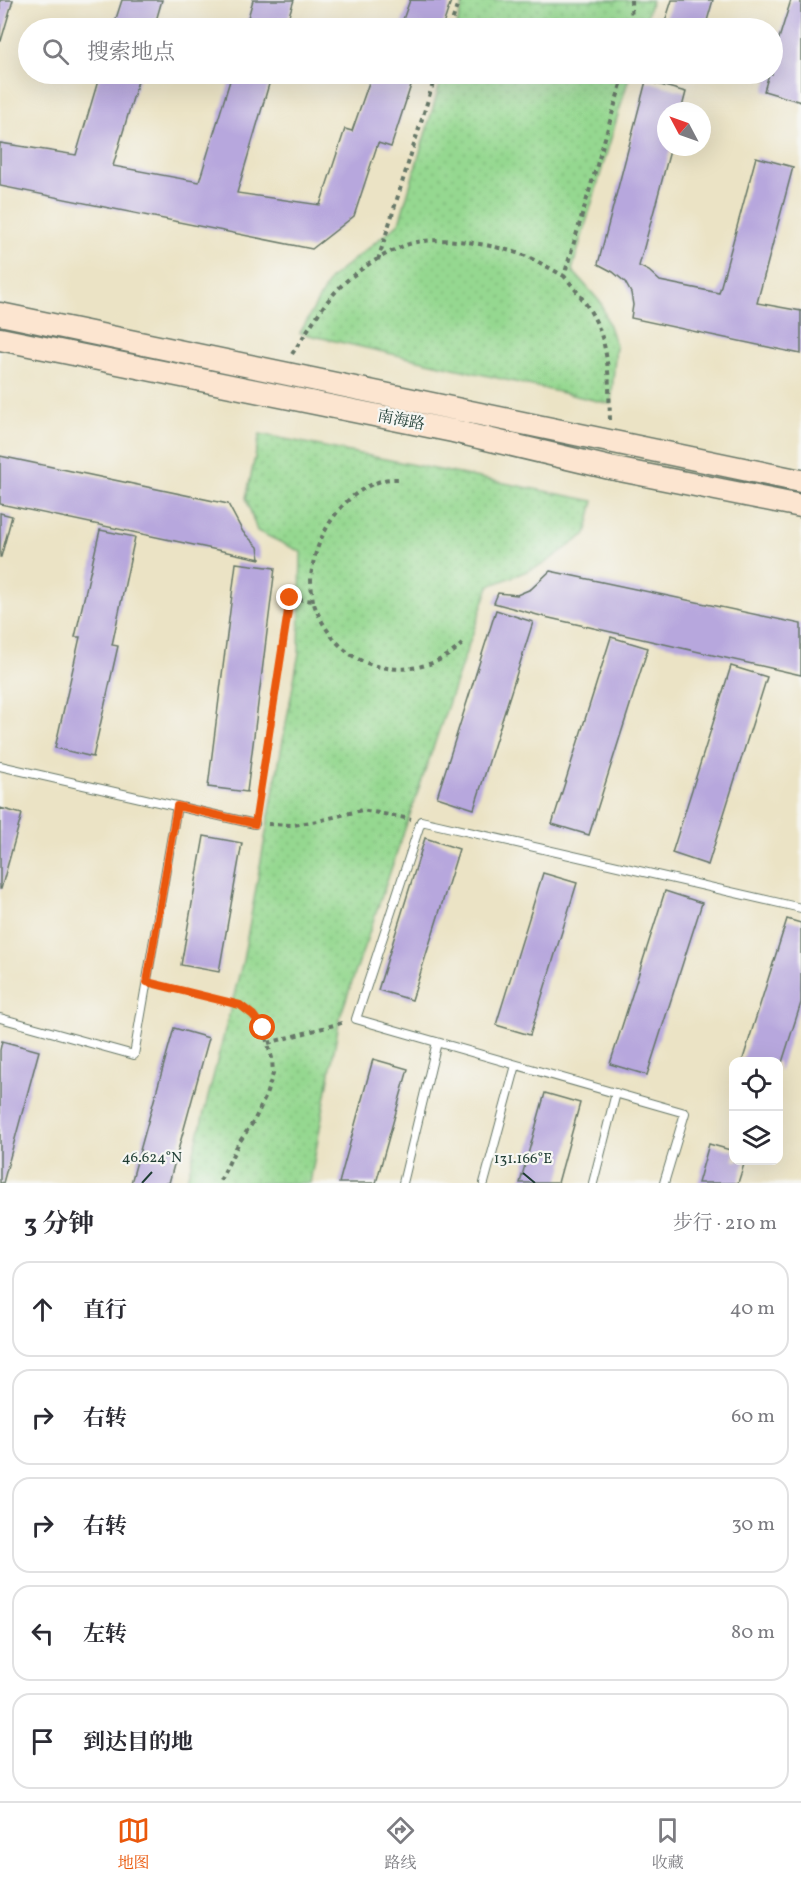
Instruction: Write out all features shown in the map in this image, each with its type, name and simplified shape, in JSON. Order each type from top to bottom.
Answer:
[{"type":"main road","name":"南海路","points":[[0,314],[801,481]]},
{"type":"main road","name":"南海路","points":[[0,339],[453,431],[610,468],[801,506]]},
{"type":"lane","points":[[0,766],[255,824]]},
{"type":"lane","points":[[0,1018],[134,1055],[177,806]]},
{"type":"lane","points":[[664,1183],[685,1113],[356,1019],[421,821],[801,908]]},
{"type":"lane","points":[[403,1183],[437,1042]]},
{"type":"lane","points":[[484,1183],[516,1065]]},
{"type":"lane","points":[[593,1183],[616,1093]]},
{"type":"path","points":[[453,18],[459,0]]},
{"type":"path","points":[[631,0],[632,18]]},
{"type":"path","points":[[377,260],[433,84]]},
{"type":"path","points":[[564,276],[621,84]]},
{"type":"path","points":[[279,372],[340,287],[377,260],[407,244],[429,240],[453,241],[501,249],[523,255],[564,276],[582,297],[595,318],[604,340],[608,361],[610,441]]},
{"type":"path","points":[[399,479],[382,480],[361,490],[331,520],[321,537],[311,578],[313,601],[318,617],[326,630],[362,661],[399,669],[435,663],[462,644]]},
{"type":"path","points":[[313,601],[290,598],[255,824],[293,825],[362,810],[421,821]]},
{"type":"path","points":[[147,982],[240,1005],[253,1015],[263,1028],[272,1058],[273,1074],[254,1121],[238,1144],[219,1183]]},
{"type":"path","points":[[268,1043],[356,1019]]},
{"type":"green space","points":[[464,0],[652,0],[646,18],[459,18]]},
{"type":"green space","points":[[440,84],[627,84],[572,270],[601,303],[616,346],[611,404],[300,333],[330,279],[399,223]]},
{"type":"green space","points":[[260,434],[594,501],[586,534],[542,565],[489,586],[340,1017],[310,1183],[186,1183],[243,960],[299,653],[301,552],[257,531],[246,498]]},
{"type":"building","points":[[0,0],[13,0],[1,41],[0,41]]},
{"type":"building","points":[[122,0],[162,0],[157,18],[116,18]]},
{"type":"building","points":[[253,0],[294,0],[288,18],[248,18]]},
{"type":"building","points":[[410,0],[451,1],[445,18],[404,18]]},
{"type":"building","points":[[672,0],[713,0],[708,18],[666,18]]},
{"type":"building","points":[[791,0],[801,0],[801,102],[764,91],[766,84],[783,84],[783,26]]},
{"type":"building","points":[[97,84],[137,84],[113,166],[199,182],[229,84],[269,84],[237,193],[320,205],[345,129],[352,131],[368,84],[411,84],[391,147],[378,143],[354,216],[312,249],[0,186],[0,143],[76,155]]},
{"type":"building","points":[[645,84],[657,84],[686,92],[683,102],[657,102],[657,156],[669,156],[639,266],[660,281],[719,293],[756,157],[793,167],[757,303],[801,311],[801,354],[631,318],[633,305],[631,293],[625,282],[598,264]]},
{"type":"building","points":[[0,456],[228,504],[243,532],[258,547],[260,559],[0,504]]},
{"type":"building","points":[[0,513],[12,516],[1,557],[0,557]]},
{"type":"building","points":[[100,530],[135,537],[112,645],[118,646],[93,757],[55,748],[80,637],[75,637]]},
{"type":"building","points":[[236,563],[275,568],[247,792],[208,787]]},
{"type":"building","points":[[550,571],[801,624],[801,675],[545,617],[494,603],[498,593],[517,595],[531,589]]},
{"type":"building","points":[[496,610],[533,622],[474,809],[437,797]]},
{"type":"building","points":[[611,637],[648,648],[589,835],[552,824]]},
{"type":"building","points":[[731,666],[767,677],[708,865],[672,853]]},
{"type":"building","points":[[0,808],[22,814],[1,889],[0,889]]},
{"type":"building","points":[[204,836],[242,843],[219,972],[181,965]]},
{"type":"building","points":[[425,838],[459,849],[412,1000],[378,990]]},
{"type":"building","points":[[543,873],[577,883],[530,1035],[496,1025]]},
{"type":"building","points":[[665,891],[702,903],[647,1075],[610,1064]]},
{"type":"building","points":[[787,919],[801,923],[801,1003],[783,1059],[783,1057],[744,1057]]},
{"type":"building","points":[[174,1028],[209,1038],[169,1183],[131,1183]]},
{"type":"building","points":[[2,1041],[39,1051],[3,1183],[0,1183],[0,1050]]},
{"type":"building","points":[[373,1059],[408,1069],[376,1183],[339,1183]]},
{"type":"building","points":[[545,1093],[580,1103],[558,1183],[520,1183]]},
{"type":"building","points":[[709,1144],[729,1150],[729,1165],[744,1165],[738,1183],[698,1183]]},
{"type":"route","points":[[263,1028],[253,1015],[240,1005],[147,982],[177,806],[255,824],[290,598]]}]
